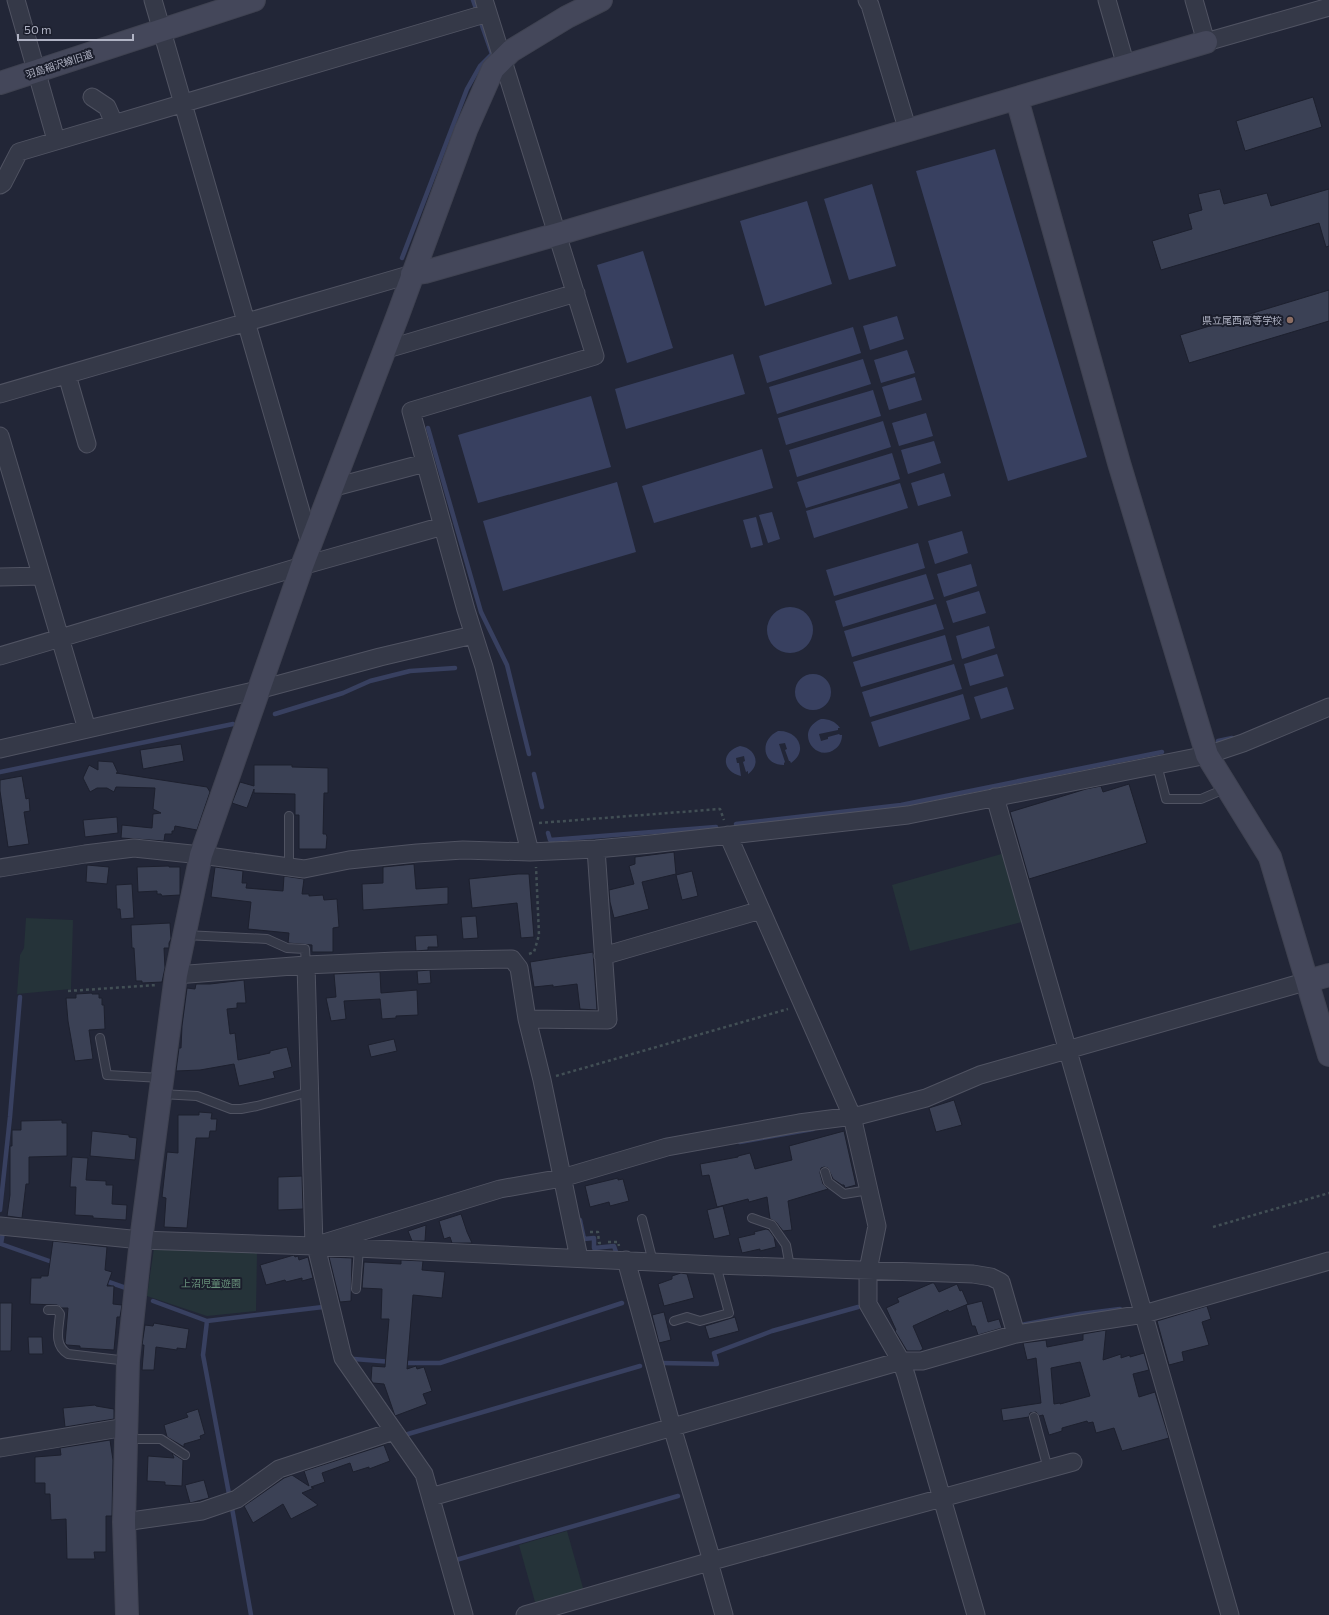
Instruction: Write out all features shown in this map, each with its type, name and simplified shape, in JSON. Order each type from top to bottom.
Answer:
[{"type":"street","points":[[16,0],[56,140]]},
{"type":"street","points":[[152,0],[162,29],[310,543]]},
{"type":"street","name":"羽島稲沢線旧道","points":[[0,83],[254,0]]},
{"type":"street","points":[[127,1615],[124,1522],[128,1361],[141,1240],[175,980],[201,855],[310,543],[466,130],[493,69],[511,51],[567,17],[601,0]]},
{"type":"street","points":[[867,0],[870,5],[908,131]]},
{"type":"street","points":[[1107,0],[1126,66]]},
{"type":"street","points":[[1194,0],[1206,42]]},
{"type":"street","points":[[2,177],[19,152],[486,7],[595,356],[411,412],[484,667],[533,852]]},
{"type":"street","points":[[0,394],[412,274],[426,272],[558,234],[1329,7]]},
{"type":"street","points":[[92,97],[106,107],[114,123]]},
{"type":"street","points":[[1017,99],[1119,463],[1207,755],[1270,857],[1329,1054]]},
{"type":"street","points":[[384,350],[576,294]]},
{"type":"street","points":[[67,375],[87,444]]},
{"type":"street","points":[[0,436],[87,729]]},
{"type":"street","points":[[331,488],[425,463]]},
{"type":"street","points":[[0,656],[60,637],[443,526]]},
{"type":"street","points":[[0,577],[41,576]]},
{"type":"street","points":[[0,749],[258,690],[474,635]]},
{"type":"street","points":[[0,868],[134,848],[201,855],[304,869],[349,860],[463,850],[533,852],[596,849],[908,814],[1207,755],[1243,743],[1329,707]]},
{"type":"street","points":[[995,797],[1230,1615]]},
{"type":"street","points":[[728,835],[852,1116],[877,1226],[868,1270],[868,1304],[901,1361],[976,1615]]},
{"type":"street","points":[[527,1019],[608,1020],[596,849]]},
{"type":"street","points":[[604,956],[761,910]]},
{"type":"street","points":[[175,980],[306,965],[396,960],[512,959],[519,968],[527,1019],[542,1080],[579,1258]]},
{"type":"street","points":[[306,965],[315,1246],[342,1358],[424,1474],[464,1615]]},
{"type":"street","points":[[315,1246],[500,1189],[562,1178],[667,1148],[799,1123],[852,1116],[926,1098],[980,1075],[1329,975]]},
{"type":"street","points":[[0,1226],[141,1240],[315,1246],[716,1265],[973,1274],[991,1277],[1001,1282],[1016,1334]]},
{"type":"street","points":[[623,1260],[672,1427],[724,1615]]},
{"type":"street","points":[[431,1497],[901,1361],[922,1361],[1016,1334],[1144,1314],[1329,1261]]},
{"type":"street","points":[[124,1522],[202,1511],[237,1499],[279,1469],[394,1431]]},
{"type":"street","points":[[0,1448],[126,1433]]},
{"type":"street","points":[[525,1615],[710,1561],[942,1499],[1073,1462]]},
{"type":"lane","points":[[1158,765],[1166,799],[1201,799],[1228,788]]},
{"type":"lane","points":[[289,816],[289,867]]},
{"type":"lane","points":[[184,935],[267,939],[287,948],[305,949],[306,965]]},
{"type":"lane","points":[[100,1038],[107,1075],[161,1086],[197,1096],[231,1108],[241,1109],[257,1106],[309,1092]]},
{"type":"lane","points":[[825,1172],[828,1182],[844,1194],[869,1190]]},
{"type":"lane","points":[[752,1218],[772,1226],[786,1244],[790,1268]]},
{"type":"lane","points":[[642,1219],[653,1262]]},
{"type":"lane","points":[[356,1289],[359,1248]]},
{"type":"lane","points":[[674,1321],[686,1317],[700,1321],[729,1313],[716,1265]]},
{"type":"lane","points":[[48,1310],[57,1310],[60,1314],[57,1335],[59,1346],[62,1351],[68,1354],[128,1361]]},
{"type":"lane","points":[[1034,1417],[1048,1469]]},
{"type":"lane","points":[[126,1433],[162,1438],[185,1455]]},
{"type":"path","points":[[539,823],[720,809],[728,835]]},
{"type":"path","points":[[514,963],[534,952],[538,935],[533,852]]},
{"type":"path","points":[[68,991],[175,980]]},
{"type":"path","points":[[542,1080],[803,1005]]},
{"type":"path","points":[[1213,1227],[1329,1193]]},
{"type":"path","points":[[586,1225],[588,1233],[598,1232],[599,1243],[618,1242],[623,1260]]},
{"type":"green space","points":[[1005,853],[1026,921],[910,951],[892,885]]},
{"type":"green space","points":[[26,918],[73,920],[71,989],[17,994],[20,955],[24,948]]},
{"type":"green space","name":"上沼児童遊園","points":[[154,1248],[257,1253],[256,1311],[207,1316],[147,1296]]},
{"type":"green space","points":[[567,1531],[585,1595],[537,1609],[519,1545]]},
{"type":"water","points":[[995,149],[1087,457],[1008,481],[916,171]]},
{"type":"water","points":[[872,184],[896,266],[849,280],[824,199]]},
{"type":"water","points":[[807,201],[832,284],[765,306],[740,221]]},
{"type":"water","points":[[643,251],[673,348],[627,363],[597,265]]},
{"type":"water","points":[[897,316],[904,339],[870,350],[863,326]]},
{"type":"water","points":[[853,327],[861,353],[767,383],[759,356]]},
{"type":"water","points":[[907,350],[915,373],[881,383],[874,360]]},
{"type":"water","points":[[733,354],[745,394],[626,429],[615,389]]},
{"type":"water","points":[[863,359],[871,384],[777,414],[769,387]]},
{"type":"water","points":[[915,377],[922,400],[889,410],[882,387]]},
{"type":"water","points":[[873,390],[881,416],[786,445],[778,418]]},
{"type":"water","points":[[591,396],[611,467],[478,503],[458,435]]},
{"type":"water","points":[[926,413],[933,436],[899,446],[892,423]]},
{"type":"water","points":[[883,421],[891,447],[797,477],[789,450]]},
{"type":"water","points":[[934,441],[941,463],[908,474],[901,450]]},
{"type":"water","points":[[762,449],[773,488],[654,523],[642,486]]},
{"type":"water","points":[[892,453],[900,479],[806,508],[797,482]]},
{"type":"water","points":[[944,473],[951,496],[918,506],[911,483]]},
{"type":"water","points":[[617,482],[636,552],[503,591],[483,521]]},
{"type":"water","points":[[900,483],[908,508],[814,538],[806,511]]},
{"type":"water","points":[[772,512],[780,539],[768,543],[759,515]]},
{"type":"water","points":[[756,517],[763,545],[751,548],[743,520]]},
{"type":"water","points":[[962,531],[968,553],[935,564],[928,541]]},
{"type":"water","points":[[918,543],[925,568],[834,596],[826,570]]},
{"type":"water","points":[[971,564],[977,586],[944,597],[937,574]]},
{"type":"water","points":[[926,574],[934,599],[843,627],[835,601]]},
{"type":"water","points":[[979,591],[986,613],[953,623],[946,601]]},
{"type":"water","points":[[936,604],[944,629],[852,657],[844,631]]},
{"type":"water","points":[[790,607],[803,611],[809,617],[813,630],[809,643],[803,649],[790,653],[777,649],[771,643],[767,630],[771,617],[777,611]]},
{"type":"water","points":[[989,626],[995,648],[962,659],[956,636]]},
{"type":"water","points":[[945,635],[952,660],[861,687],[853,662]]},
{"type":"water","points":[[997,654],[1004,676],[970,686],[964,664]]},
{"type":"water","points":[[954,664],[962,689],[870,717],[862,692]]},
{"type":"water","points":[[813,674],[823,677],[828,682],[831,692],[828,702],[823,707],[813,710],[803,707],[798,702],[795,692],[798,682],[803,677]]},
{"type":"water","points":[[1007,687],[1014,709],[981,719],[974,697]]},
{"type":"water","points":[[963,694],[970,719],[879,747],[871,722]]},
{"type":"water","points":[[821,719],[832,721],[840,728],[838,728],[838,730],[819,734],[821,741],[828,739],[828,737],[839,734],[842,735],[838,746],[828,753],[815,749],[810,744],[808,738],[809,731],[813,724]]},
{"type":"water","points":[[778,731],[791,734],[799,742],[799,753],[791,763],[785,750],[787,749],[785,743],[779,744],[785,762],[784,765],[777,764],[767,757],[766,746],[768,740]]},
{"type":"water","points":[[740,746],[750,750],[756,761],[755,766],[748,774],[743,762],[745,761],[744,756],[736,758],[737,763],[739,763],[741,776],[730,770],[726,762],[729,753]]},
{"type":"building","points":[[1313,97],[1322,127],[1245,151],[1236,121]]},
{"type":"building","points":[[1220,189],[1224,204],[1267,193],[1271,206],[1329,189],[1329,246],[1326,247],[1319,223],[1161,270],[1152,241],[1192,229],[1188,214],[1202,210],[1198,194]]},
{"type":"building","points":[[1329,290],[1329,321],[1189,363],[1180,335]]},
{"type":"building","points":[[181,744],[184,761],[143,769],[140,750]]},
{"type":"building","points":[[98,761],[113,762],[118,773],[116,773],[207,787],[210,792],[197,830],[175,826],[172,834],[165,834],[164,841],[121,838],[122,825],[152,828],[153,814],[161,813],[153,809],[155,788],[116,787],[114,792],[107,788],[97,788],[90,792],[83,778],[89,765],[98,770]]},
{"type":"building","points":[[254,765],[292,765],[292,767],[328,768],[328,793],[324,793],[323,834],[326,834],[327,837],[326,849],[299,849],[299,815],[295,815],[295,794],[254,793],[254,789],[247,808],[232,803],[240,782],[254,786]]},
{"type":"building","points":[[22,776],[26,799],[29,798],[30,811],[24,812],[29,844],[8,847],[0,791],[0,780]]},
{"type":"building","points":[[1129,784],[1147,843],[1029,879],[1010,812],[1086,789],[1101,786],[1103,792]]},
{"type":"building","points":[[117,817],[118,833],[85,837],[83,820]]},
{"type":"building","points":[[674,852],[676,874],[642,882],[649,909],[614,918],[609,890],[634,884],[629,866],[635,864],[635,857]]},
{"type":"building","points":[[414,864],[416,889],[448,887],[448,904],[363,910],[362,884],[383,883],[383,867]]},
{"type":"building","points":[[87,865],[109,867],[107,884],[86,882]]},
{"type":"building","points":[[137,867],[180,867],[180,895],[162,896],[161,894],[157,894],[157,891],[138,892]]},
{"type":"building","points":[[215,867],[243,871],[242,883],[247,883],[246,888],[283,891],[284,876],[304,879],[302,894],[309,894],[309,896],[323,895],[324,900],[337,899],[339,927],[333,928],[333,952],[312,952],[312,945],[288,943],[289,933],[248,929],[251,902],[211,897]]},
{"type":"building","points":[[692,871],[698,896],[682,900],[676,875]]},
{"type":"building","points":[[529,874],[534,937],[521,938],[517,903],[472,908],[469,879]]},
{"type":"building","points":[[132,884],[134,918],[121,919],[120,909],[117,909],[116,885]]},
{"type":"building","points":[[476,916],[478,938],[463,939],[461,917]]},
{"type":"building","points":[[170,923],[171,939],[169,948],[164,948],[165,968],[162,982],[142,983],[142,981],[136,981],[131,925]]},
{"type":"building","points":[[437,935],[438,947],[428,947],[428,950],[416,951],[415,936]]},
{"type":"building","points":[[593,952],[597,1010],[580,1009],[577,984],[553,987],[553,985],[534,987],[530,962]]},
{"type":"building","points":[[430,970],[431,983],[418,984],[417,971]]},
{"type":"building","points":[[380,972],[381,993],[417,990],[418,1015],[396,1016],[396,1018],[382,1019],[380,999],[344,1001],[346,1019],[331,1021],[326,998],[336,997],[334,974]]},
{"type":"building","points":[[244,980],[246,1003],[237,1003],[237,1008],[227,1009],[230,1034],[235,1033],[238,1060],[270,1053],[270,1051],[287,1047],[292,1067],[273,1072],[275,1078],[239,1086],[234,1064],[200,1070],[176,1071],[179,1048],[181,1048],[187,988],[195,989],[196,984]]},
{"type":"building","points":[[76,994],[99,994],[99,998],[102,998],[102,1005],[104,1005],[105,1029],[89,1030],[93,1059],[75,1061],[68,1021],[66,998],[76,998]]},
{"type":"building","points":[[394,1039],[397,1051],[371,1057],[368,1045]]},
{"type":"building","points":[[954,1100],[962,1125],[936,1132],[929,1108]]},
{"type":"building","points":[[199,1112],[212,1113],[211,1119],[217,1119],[216,1131],[210,1131],[209,1138],[196,1138],[187,1228],[164,1227],[166,1198],[162,1197],[167,1152],[178,1153],[178,1115],[199,1115]]},
{"type":"building","points":[[62,1120],[62,1123],[67,1123],[67,1156],[29,1157],[29,1184],[26,1184],[22,1218],[7,1216],[10,1195],[10,1146],[12,1146],[12,1130],[21,1130],[21,1121]]},
{"type":"building","points":[[92,1131],[129,1135],[129,1137],[137,1138],[135,1160],[90,1156]]},
{"type":"building","points":[[844,1131],[856,1185],[845,1188],[844,1185],[833,1179],[828,1168],[821,1168],[820,1173],[823,1184],[828,1189],[788,1201],[792,1230],[783,1231],[776,1222],[770,1219],[767,1197],[749,1202],[748,1199],[717,1207],[709,1175],[702,1176],[700,1164],[738,1157],[750,1153],[755,1169],[792,1160],[789,1146]]},
{"type":"building","points":[[72,1157],[88,1158],[86,1180],[106,1181],[106,1185],[113,1185],[112,1204],[127,1205],[126,1220],[93,1218],[93,1216],[75,1215],[76,1187],[70,1187]]},
{"type":"building","points":[[302,1176],[303,1209],[278,1210],[278,1177]]},
{"type":"building","points":[[618,1178],[618,1180],[623,1179],[629,1201],[610,1206],[609,1202],[590,1207],[585,1186]]},
{"type":"building","points":[[723,1206],[730,1235],[714,1239],[707,1210]]},
{"type":"building","points":[[461,1214],[472,1243],[452,1243],[450,1237],[444,1239],[439,1221]]},
{"type":"building","points":[[426,1225],[425,1241],[412,1241],[408,1231]]},
{"type":"building","points":[[766,1229],[769,1230],[774,1237],[776,1247],[742,1253],[738,1238],[755,1234],[754,1232]]},
{"type":"building","points":[[53,1241],[107,1247],[105,1270],[112,1272],[107,1286],[114,1286],[113,1304],[122,1305],[120,1317],[117,1317],[114,1350],[80,1348],[80,1346],[67,1345],[65,1343],[68,1308],[62,1308],[57,1305],[30,1304],[31,1278],[48,1276]]},
{"type":"building","points":[[294,1255],[295,1257],[298,1256],[299,1260],[308,1257],[313,1278],[302,1281],[302,1278],[286,1282],[285,1280],[266,1285],[260,1265]]},
{"type":"building","points":[[329,1257],[352,1258],[351,1301],[340,1302]]},
{"type":"building","points":[[401,1260],[423,1261],[422,1270],[445,1272],[442,1298],[413,1295],[407,1369],[416,1366],[417,1369],[424,1367],[432,1391],[423,1394],[427,1404],[395,1416],[384,1384],[373,1383],[371,1380],[372,1366],[385,1367],[389,1319],[381,1319],[382,1289],[362,1288],[364,1262],[401,1264]]},
{"type":"building","points":[[681,1273],[687,1274],[694,1298],[664,1306],[658,1284],[672,1279],[672,1276]]},
{"type":"building","points":[[934,1283],[939,1292],[957,1284],[960,1291],[962,1290],[968,1304],[949,1312],[948,1310],[913,1326],[923,1349],[920,1351],[907,1351],[895,1331],[896,1330],[886,1308],[899,1302],[897,1298]]},
{"type":"building","points":[[982,1301],[988,1322],[999,1319],[1002,1328],[978,1335],[975,1326],[972,1326],[966,1305]]},
{"type":"building","points":[[0,1303],[12,1303],[11,1351],[0,1351]]},
{"type":"building","points":[[1207,1306],[1211,1319],[1202,1322],[1209,1345],[1182,1352],[1184,1361],[1169,1365],[1157,1321]]},
{"type":"building","points":[[664,1312],[671,1340],[659,1343],[652,1315]]},
{"type":"building","points":[[735,1317],[739,1331],[709,1339],[705,1326]]},
{"type":"building","points":[[154,1323],[189,1329],[186,1349],[177,1348],[177,1350],[156,1347],[154,1370],[142,1370],[144,1345],[142,1345],[145,1325],[153,1326]]},
{"type":"building","points":[[1106,1330],[1103,1360],[1121,1354],[1121,1358],[1144,1353],[1149,1370],[1133,1374],[1139,1397],[1155,1392],[1169,1438],[1122,1451],[1114,1428],[1096,1433],[1093,1422],[1088,1423],[1087,1421],[1062,1428],[1062,1431],[1049,1435],[1043,1415],[1039,1416],[1036,1412],[1030,1413],[1029,1417],[1003,1421],[1001,1409],[1041,1403],[1036,1358],[1027,1360],[1023,1343],[1046,1340],[1047,1347],[1083,1340],[1083,1334]],"holes":[[[1080,1362],[1090,1396],[1060,1404],[1054,1404],[1051,1368]]]},
{"type":"building","points":[[28,1337],[42,1337],[43,1354],[29,1354]]},
{"type":"building","points":[[95,1405],[114,1409],[114,1419],[65,1427],[63,1408]]},
{"type":"building","points":[[198,1409],[205,1434],[200,1436],[201,1439],[184,1444],[184,1447],[167,1437],[164,1425],[188,1417],[186,1413]]},
{"type":"building","points":[[110,1440],[113,1460],[112,1516],[106,1516],[106,1552],[94,1552],[95,1559],[67,1559],[66,1519],[51,1520],[50,1494],[45,1494],[45,1483],[35,1483],[35,1457],[61,1455],[60,1448]]},
{"type":"building","points":[[384,1445],[390,1461],[369,1469],[369,1467],[353,1472],[350,1463],[322,1473],[325,1482],[311,1487],[314,1488],[302,1493],[318,1505],[291,1519],[283,1504],[253,1523],[244,1506],[284,1478],[292,1475],[309,1486],[304,1471]]},
{"type":"building","points":[[172,1453],[183,1460],[182,1486],[165,1485],[165,1482],[147,1481],[148,1456],[174,1458]]},
{"type":"building","points":[[204,1480],[209,1498],[190,1503],[185,1485]]},
{"type":"waterway","points":[[402,258],[467,89],[480,66],[492,54],[473,0]]},
{"type":"waterway","points":[[428,428],[481,612],[507,665],[529,754]]},
{"type":"waterway","points":[[275,714],[343,693],[370,681],[410,671],[455,668]]},
{"type":"waterway","points":[[0,772],[233,724]]},
{"type":"waterway","points":[[1218,741],[1232,738]]},
{"type":"waterway","points":[[736,824],[901,805],[1162,752]]},
{"type":"waterway","points":[[534,774],[542,807]]},
{"type":"waterway","points":[[548,833],[550,840],[716,827]]},
{"type":"waterway","points":[[0,1210],[10,1117],[20,997]]},
{"type":"waterway","points":[[740,1142],[813,1129]]},
{"type":"waterway","points":[[580,1220],[584,1239],[594,1238],[594,1248],[614,1246],[616,1252]]},
{"type":"waterway","points":[[3,1232],[1,1244],[55,1263]]},
{"type":"waterway","points":[[103,1280],[126,1288]]},
{"type":"waterway","points":[[153,1301],[207,1321],[203,1355],[229,1494]]},
{"type":"waterway","points":[[403,1363],[440,1363],[622,1303]]},
{"type":"waterway","points":[[207,1321],[323,1307]]},
{"type":"waterway","points":[[660,1363],[717,1364],[714,1353],[772,1331],[858,1307]]},
{"type":"waterway","points":[[1021,1325],[1080,1314],[1120,1309]]},
{"type":"waterway","points":[[354,1359],[392,1362]]},
{"type":"waterway","points":[[408,1434],[640,1366]]},
{"type":"waterway","points":[[456,1560],[678,1496]]},
{"type":"waterway","points":[[232,1508],[251,1615]]},
{"type":"place","name":"県立尾西高等学校","points":[[1290,320]]}]
